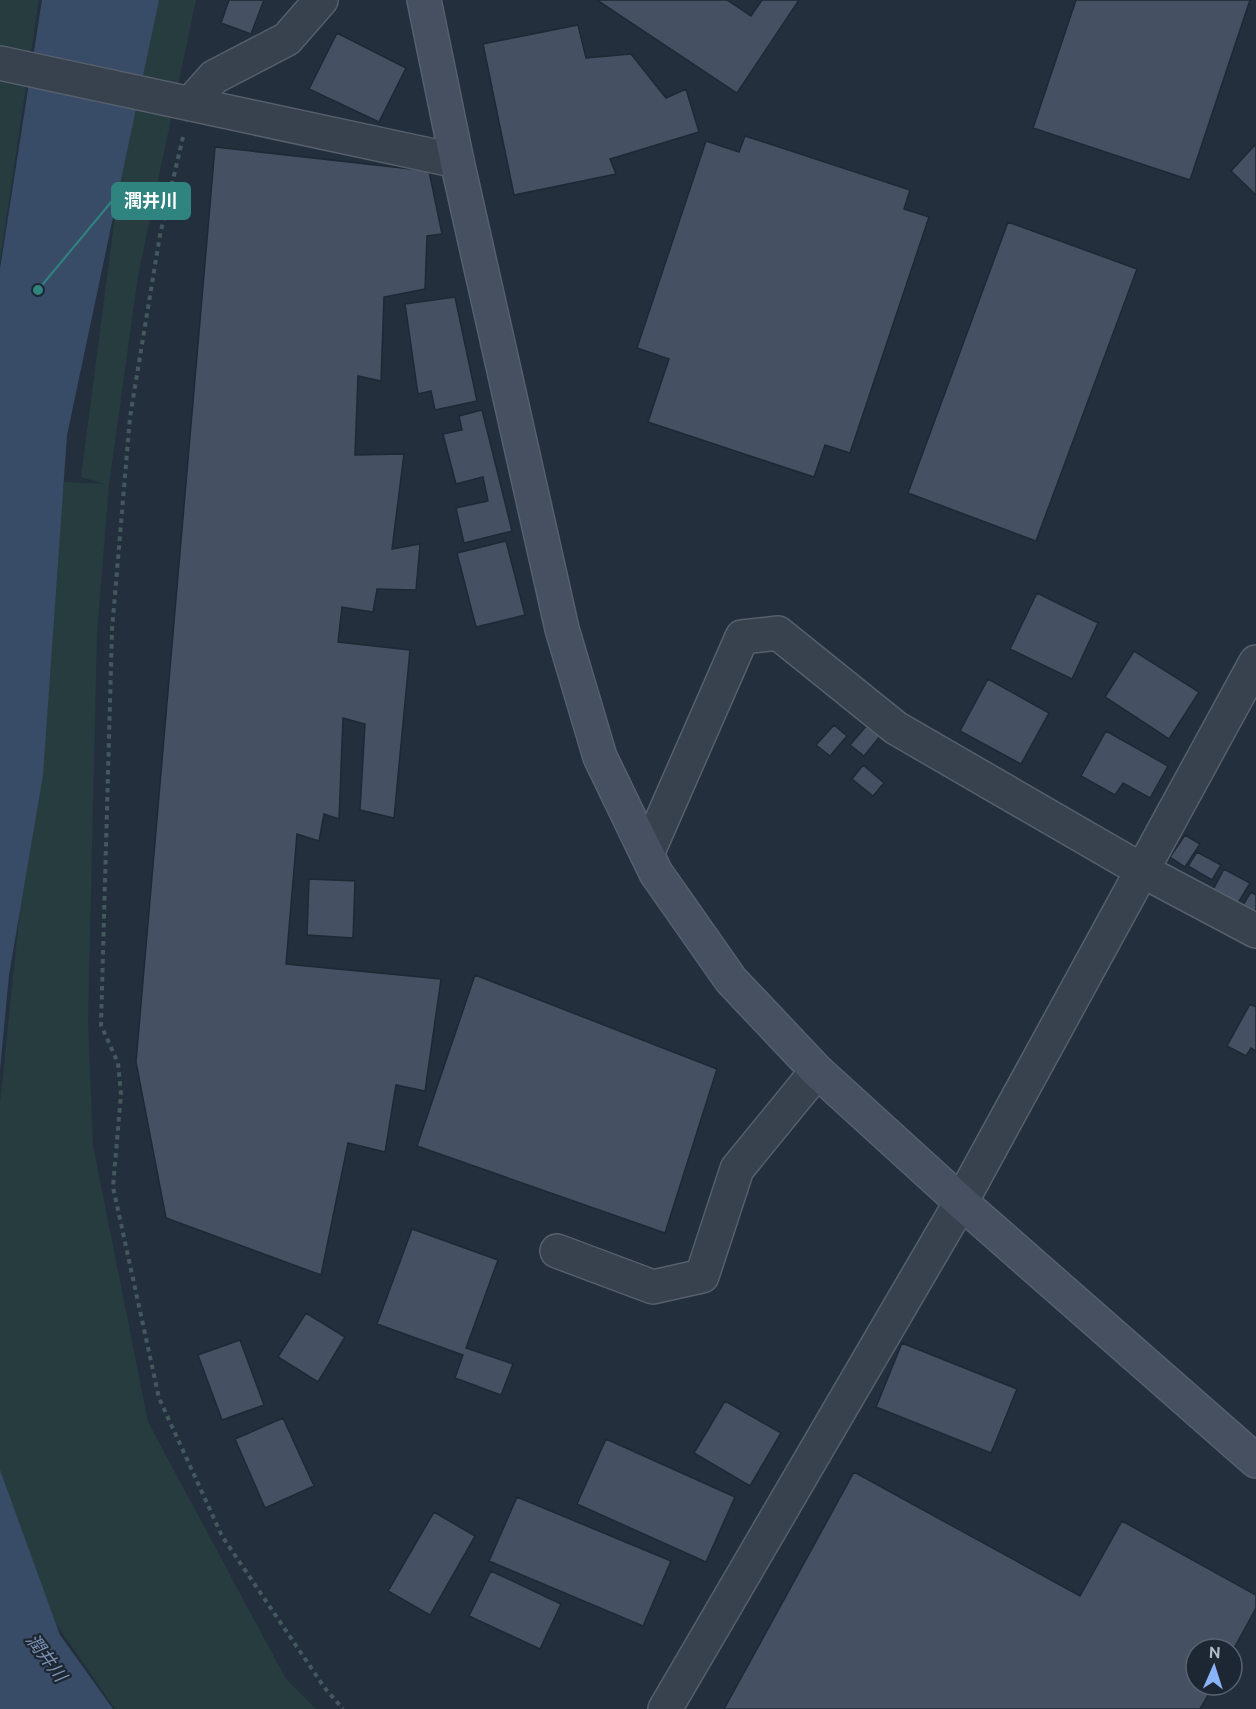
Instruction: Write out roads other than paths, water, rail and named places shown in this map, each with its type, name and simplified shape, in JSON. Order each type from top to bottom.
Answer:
[{"type":"street","points":[[190,104],[214,77],[287,39],[321,0]]},
{"type":"street","points":[[424,0],[457,161],[562,629],[600,757],[656,873],[731,980],[817,1071],[961,1202],[1256,1461]]},
{"type":"street","points":[[0,63],[457,161]]},
{"type":"street","points":[[647,854],[742,637],[778,633],[896,728],[1143,871],[1256,931]]},
{"type":"street","points":[[665,1709],[961,1202],[1256,662]]},
{"type":"street","points":[[557,1251],[653,1287],[702,1276],[737,1169],[817,1071]]},
{"type":"water","points":[[42,0],[159,0],[67,435],[43,775],[9,975],[0,1070],[0,269]]},
{"type":"water","points":[[0,1470],[60,1635],[113,1709],[0,1709]]},
{"type":"place","name":"潤井川","points":[[38,290]]}]
